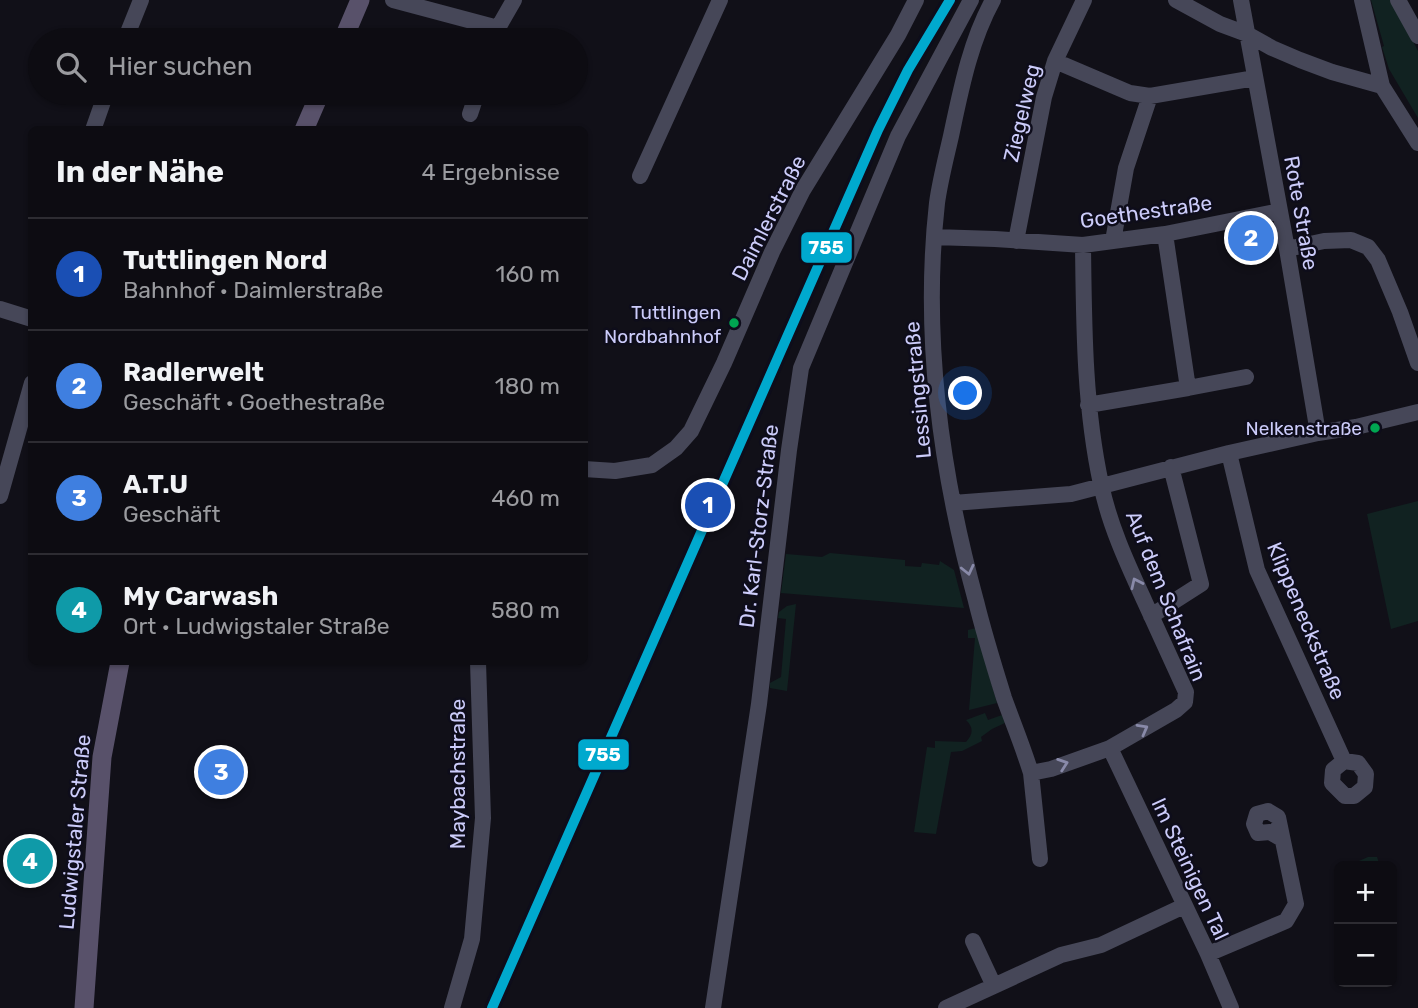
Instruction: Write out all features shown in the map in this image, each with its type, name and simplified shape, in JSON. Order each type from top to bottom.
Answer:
[{"type":"main road","points":[[348,28],[360,0]]},
{"type":"main road","points":[[306,126],[315,105]]},
{"type":"main road","name":"Ludwigstaler Straße","points":[[83,1008],[102,757],[119,665]]},
{"type":"street","points":[[130,28],[141,0]]},
{"type":"street","points":[[393,0],[478,28]]},
{"type":"street","points":[[499,28],[514,0]]},
{"type":"street","points":[[640,176],[720,0]]},
{"type":"street","name":"Daimlerstraße","points":[[588,468],[615,471],[652,465],[676,447],[691,431],[803,190],[898,35],[916,0]]},
{"type":"street","name":"Dr. Karl-Storz-Straße","points":[[713,1008],[759,704],[801,368],[898,136],[971,0]]},
{"type":"street","name":"Lessingstraße","points":[[993,0],[972,48],[963,80],[938,201],[934,237],[934,372],[947,471],[975,600],[1004,697],[1031,773],[1040,859]]},
{"type":"street","name":"Ziegelweg","points":[[1016,241],[1044,97],[1055,61],[1084,0]]},
{"type":"street","points":[[1176,0],[1272,48],[1332,72],[1382,86]]},
{"type":"street","name":"Rote Straße","points":[[1241,0],[1318,433]]},
{"type":"street","points":[[1362,0],[1382,86],[1418,143]]},
{"type":"street","points":[[1398,0],[1418,36]]},
{"type":"street","points":[[1055,61],[1130,93],[1150,96],[1255,78]]},
{"type":"street","points":[[1113,241],[1126,167],[1150,96]]},
{"type":"street","points":[[94,126],[102,105]]},
{"type":"street","points":[[470,114],[473,105]]},
{"type":"street","name":"Goethestraße","points":[[934,237],[1083,245],[1164,234],[1280,211]]},
{"type":"street","points":[[1164,234],[1188,388]]},
{"type":"street","points":[[1287,248],[1324,241],[1351,240],[1368,247],[1378,260],[1418,363]]},
{"type":"street","name":"Auf dem Schafrain","points":[[1083,245],[1088,405],[1101,486],[1126,561],[1186,692],[1185,702],[1176,710],[1110,748]]},
{"type":"street","points":[[0,309],[28,318]]},
{"type":"street","points":[[1088,405],[1247,377]]},
{"type":"street","points":[[0,496],[28,397]]},
{"type":"street","points":[[953,503],[1071,494],[1229,453],[1418,412]]},
{"type":"street","name":"Klippeneckstraße","points":[[1229,453],[1257,570],[1344,761]]},
{"type":"street","points":[[1152,616],[1200,584],[1171,467]]},
{"type":"street","name":"Maybachstraße","points":[[452,1008],[472,939],[484,818],[478,665]]},
{"type":"street","points":[[1031,773],[1051,769],[1110,748]]},
{"type":"street","name":"Im Steinigen Tal","points":[[1110,748],[1231,1008]]},
{"type":"street","points":[[1208,954],[1286,921],[1296,904],[1282,839]]},
{"type":"street","points":[[946,1008],[1061,955],[1101,945],[1184,906]]},
{"type":"street","points":[[973,941],[994,986]]},
{"type":"shaded area","points":[[1371,0],[1392,0],[1418,51],[1418,118],[1389,69]]},
{"type":"shaded area","points":[[1418,501],[1418,621],[1391,629],[1367,514]]},
{"type":"shaded area","points":[[830,553],[905,560],[905,566],[921,567],[922,563],[939,565],[940,561],[954,570],[964,608],[781,593],[786,554],[822,557]]},
{"type":"shaded area","points":[[796,604],[787,691],[770,688],[770,683],[781,677],[786,619],[778,618],[779,612]]},
{"type":"shaded area","points":[[976,628],[997,703],[969,710],[975,638],[968,638],[968,630]]},
{"type":"shaded area","points":[[985,713],[988,720],[1002,715],[1005,723],[981,737],[982,741],[962,751],[951,752],[936,834],[914,832],[927,747],[935,748],[935,741],[966,742],[972,731],[966,720]]},
{"type":"shaded area","points":[[1377,857],[1378,861],[1359,861]]},
{"type":"transit line","name":"755","points":[[492,1008],[878,130],[908,70],[950,0]]},
{"type":"place","name":"Radlerwelt","points":[[1251,238]]},
{"type":"place","name":"Tuttlingen Nordbahnhof","points":[[734,323]]},
{"type":"place","name":"Nelkenstraße","points":[[1375,428]]},
{"type":"place","name":"Tuttlingen Nord","points":[[708,505]]},
{"type":"place","name":"A.T.U","points":[[221,772]]},
{"type":"place","name":"My Carwash","points":[[30,861]]}]
